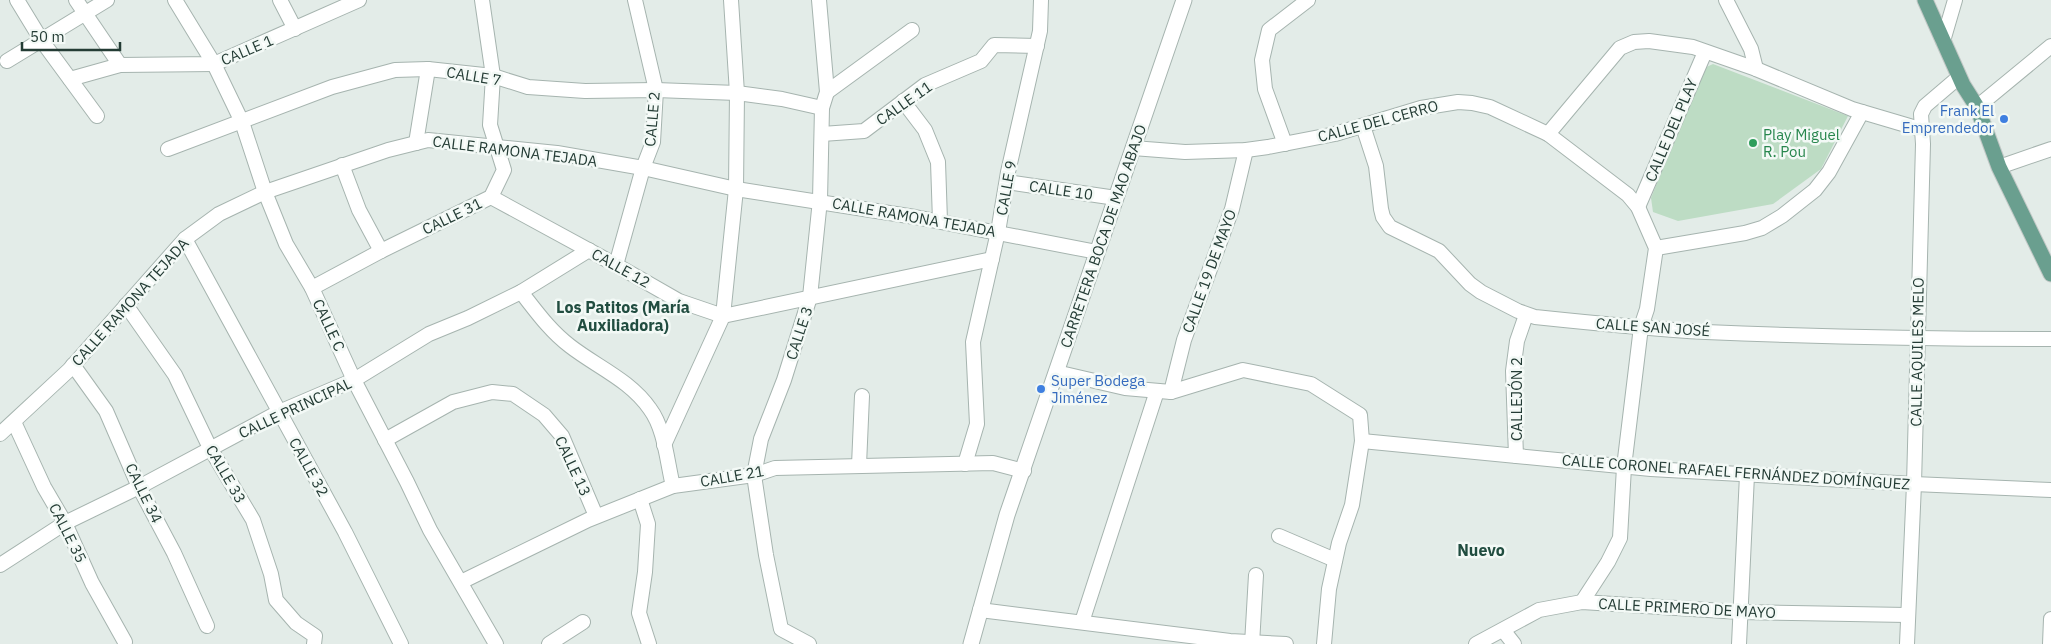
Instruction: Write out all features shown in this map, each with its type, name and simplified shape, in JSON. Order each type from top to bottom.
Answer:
[{"type":"main road","points":[[1925,0],[1959,77],[1976,107],[1999,167],[2051,274]]},
{"type":"street","points":[[17,0],[42,40],[97,116]]},
{"type":"street","points":[[76,0],[120,65]]},
{"type":"street","points":[[8,61],[107,0]]},
{"type":"street","name":"CALLE C","points":[[175,0],[214,64],[242,122],[265,192],[286,244],[312,288],[354,380],[430,530],[496,644]]},
{"type":"street","points":[[280,0],[295,29]]},
{"type":"street","name":"CALLE 1","points":[[70,79],[120,65],[214,64],[359,0]]},
{"type":"street","name":"CALLE 31","points":[[312,288],[380,250],[491,198],[504,170],[490,125],[493,76],[482,0]]},
{"type":"street","name":"CALLE 2","points":[[616,265],[653,142],[656,90],[635,0]]},
{"type":"street","points":[[664,445],[724,316],[736,189],[737,93],[731,0]]},
{"type":"street","name":"CALLE 3","points":[[809,644],[781,629],[766,555],[754,475],[762,439],[784,380],[810,298],[820,200],[822,108],[827,92],[819,0]]},
{"type":"street","name":"CALLE 9","points":[[965,464],[977,424],[973,342],[1040,31],[1041,0]]},
{"type":"street","name":"CARRETERA BOCA DE MAO ABAJO","points":[[971,644],[1007,515],[1184,0]]},
{"type":"street","points":[[1285,144],[1265,89],[1262,60],[1270,30],[1308,0]]},
{"type":"street","points":[[1726,0],[1751,50],[1756,69]]},
{"type":"street","points":[[1943,41],[1955,0]]},
{"type":"street","points":[[827,92],[912,30]]},
{"type":"street","points":[[1548,134],[1620,48],[1634,42],[1649,41],[1693,47],[1756,69],[1862,112],[1923,130]]},
{"type":"street","name":"CALLE 11","points":[[822,134],[864,131],[925,85],[981,62],[994,45],[1037,46]]},
{"type":"street","points":[[1976,107],[2051,46]]},
{"type":"street","name":"CALLE DEL PLAY","points":[[1638,207],[1705,52]]},
{"type":"street","points":[[416,143],[428,69]]},
{"type":"street","name":"CALLE 7","points":[[168,149],[332,87],[395,70],[428,69],[493,76],[528,87],[586,91],[656,90],[737,93],[782,99],[822,108]]},
{"type":"street","name":"CALLE AQUILES MELO","points":[[1906,644],[1914,484],[1923,130],[1921,114],[1925,106],[1959,77]]},
{"type":"street","points":[[904,101],[925,130],[938,162],[940,221]]},
{"type":"street","name":"CALLE DEL CERRO","points":[[1133,148],[1185,152],[1246,150],[1335,134],[1421,108],[1458,102],[1472,103],[1490,107],[1548,134],[1628,195],[1638,207],[1656,248]]},
{"type":"street","points":[[1582,602],[1608,562],[1620,538],[1624,467],[1640,328],[1647,309],[1656,248],[1762,228],[1782,216],[1815,190],[1829,172],[1862,112]]},
{"type":"street","name":"CALLE SAN JOSÉ","points":[[1363,126],[1376,166],[1377,190],[1381,210],[1390,227],[1440,251],[1470,284],[1481,292],[1526,314],[1536,317],[1640,328],[1917,338],[2051,340]]},
{"type":"street","name":"CALLE RAMONA TEJADA","points":[[0,434],[74,365],[185,239],[219,214],[265,192],[388,150],[428,140],[557,153],[644,168],[736,189],[820,200],[940,221],[1097,252]]},
{"type":"street","points":[[1999,167],[2051,149]]},
{"type":"street","name":"CALLE 19 DE MAYO","points":[[1082,622],[1164,391],[1232,209],[1246,150]]},
{"type":"street","points":[[342,165],[359,210],[380,250]]},
{"type":"street","name":"CALLE 10","points":[[1007,182],[1116,198]]},
{"type":"street","name":"CALLE 12","points":[[491,198],[679,301],[724,316]]},
{"type":"street","name":"CALLE 32","points":[[185,239],[345,532],[401,644]]},
{"type":"street","name":"CALLE PRINCIPAL","points":[[0,565],[65,523],[139,487],[279,412],[354,380],[429,334],[468,318],[521,292],[589,250]]},
{"type":"street","points":[[724,316],[992,259]]},
{"type":"street","points":[[521,292],[552,330],[569,346],[631,386],[652,410],[664,445],[673,486]]},
{"type":"street","name":"CALLE 33","points":[[126,304],[175,375],[210,448],[253,520],[276,600],[296,623],[315,636],[314,644]]},
{"type":"street","name":"CALLEJÓN 2","points":[[1516,456],[1513,371],[1517,341],[1526,314]]},
{"type":"street","name":"CALLE 34","points":[[74,365],[106,411],[139,487],[174,553],[207,626]]},
{"type":"street","points":[[1056,372],[1125,388],[1164,391],[1243,370],[1311,384],[1360,415],[1362,440],[1352,505],[1335,560],[1328,597],[1324,644]]},
{"type":"street","name":"CALLE 13","points":[[385,440],[453,402],[492,392],[513,394],[544,415],[562,436],[596,516]]},
{"type":"street","points":[[859,464],[862,396]]},
{"type":"street","name":"CALLE 35","points":[[14,422],[44,486],[65,523],[92,583],[125,642]]},
{"type":"street","name":"CALLE CORONEL RAFAEL FERNÁNDEZ DOMÍNGUEZ","points":[[1362,440],[1624,467],[2051,490]]},
{"type":"street","name":"CALLE 21","points":[[461,582],[596,516],[673,486],[754,475],[774,468],[859,464],[993,463],[1024,470]]},
{"type":"street","points":[[1738,644],[1747,475]]},
{"type":"street","points":[[640,499],[648,524],[639,613],[649,644]]},
{"type":"street","points":[[1279,536],[1335,560]]},
{"type":"street","points":[[1252,643],[1256,575]]},
{"type":"street","name":"CALLE PRIMERO DE MAYO","points":[[1476,644],[1539,610],[1582,602],[1740,612],[1907,615]]},
{"type":"street","points":[[980,610],[1082,622],[1180,639],[1286,644]]},
{"type":"street","points":[[2050,644],[2051,619]]},
{"type":"street","points":[[549,644],[583,622]]},
{"type":"street","points":[[1502,630],[1514,644]]},
{"type":"green space","name":"Play Miguel R. Pou","points":[[1713,64],[1848,116],[1821,169],[1773,204],[1678,221],[1653,212],[1651,198],[1702,69]]},
{"type":"place","name":"Frank El Emprendedor","points":[[2004,119]]},
{"type":"place","name":"Play Miguel R. Pou","points":[[1753,143]]},
{"type":"place","name":"Super Bodega Jiménez","points":[[1041,389]]},
{"type":"district","name":"Los Patitos (María Auxiliadora)","points":[[623,316]]},
{"type":"district","name":"Nuevo","points":[[1481,550]]}]
